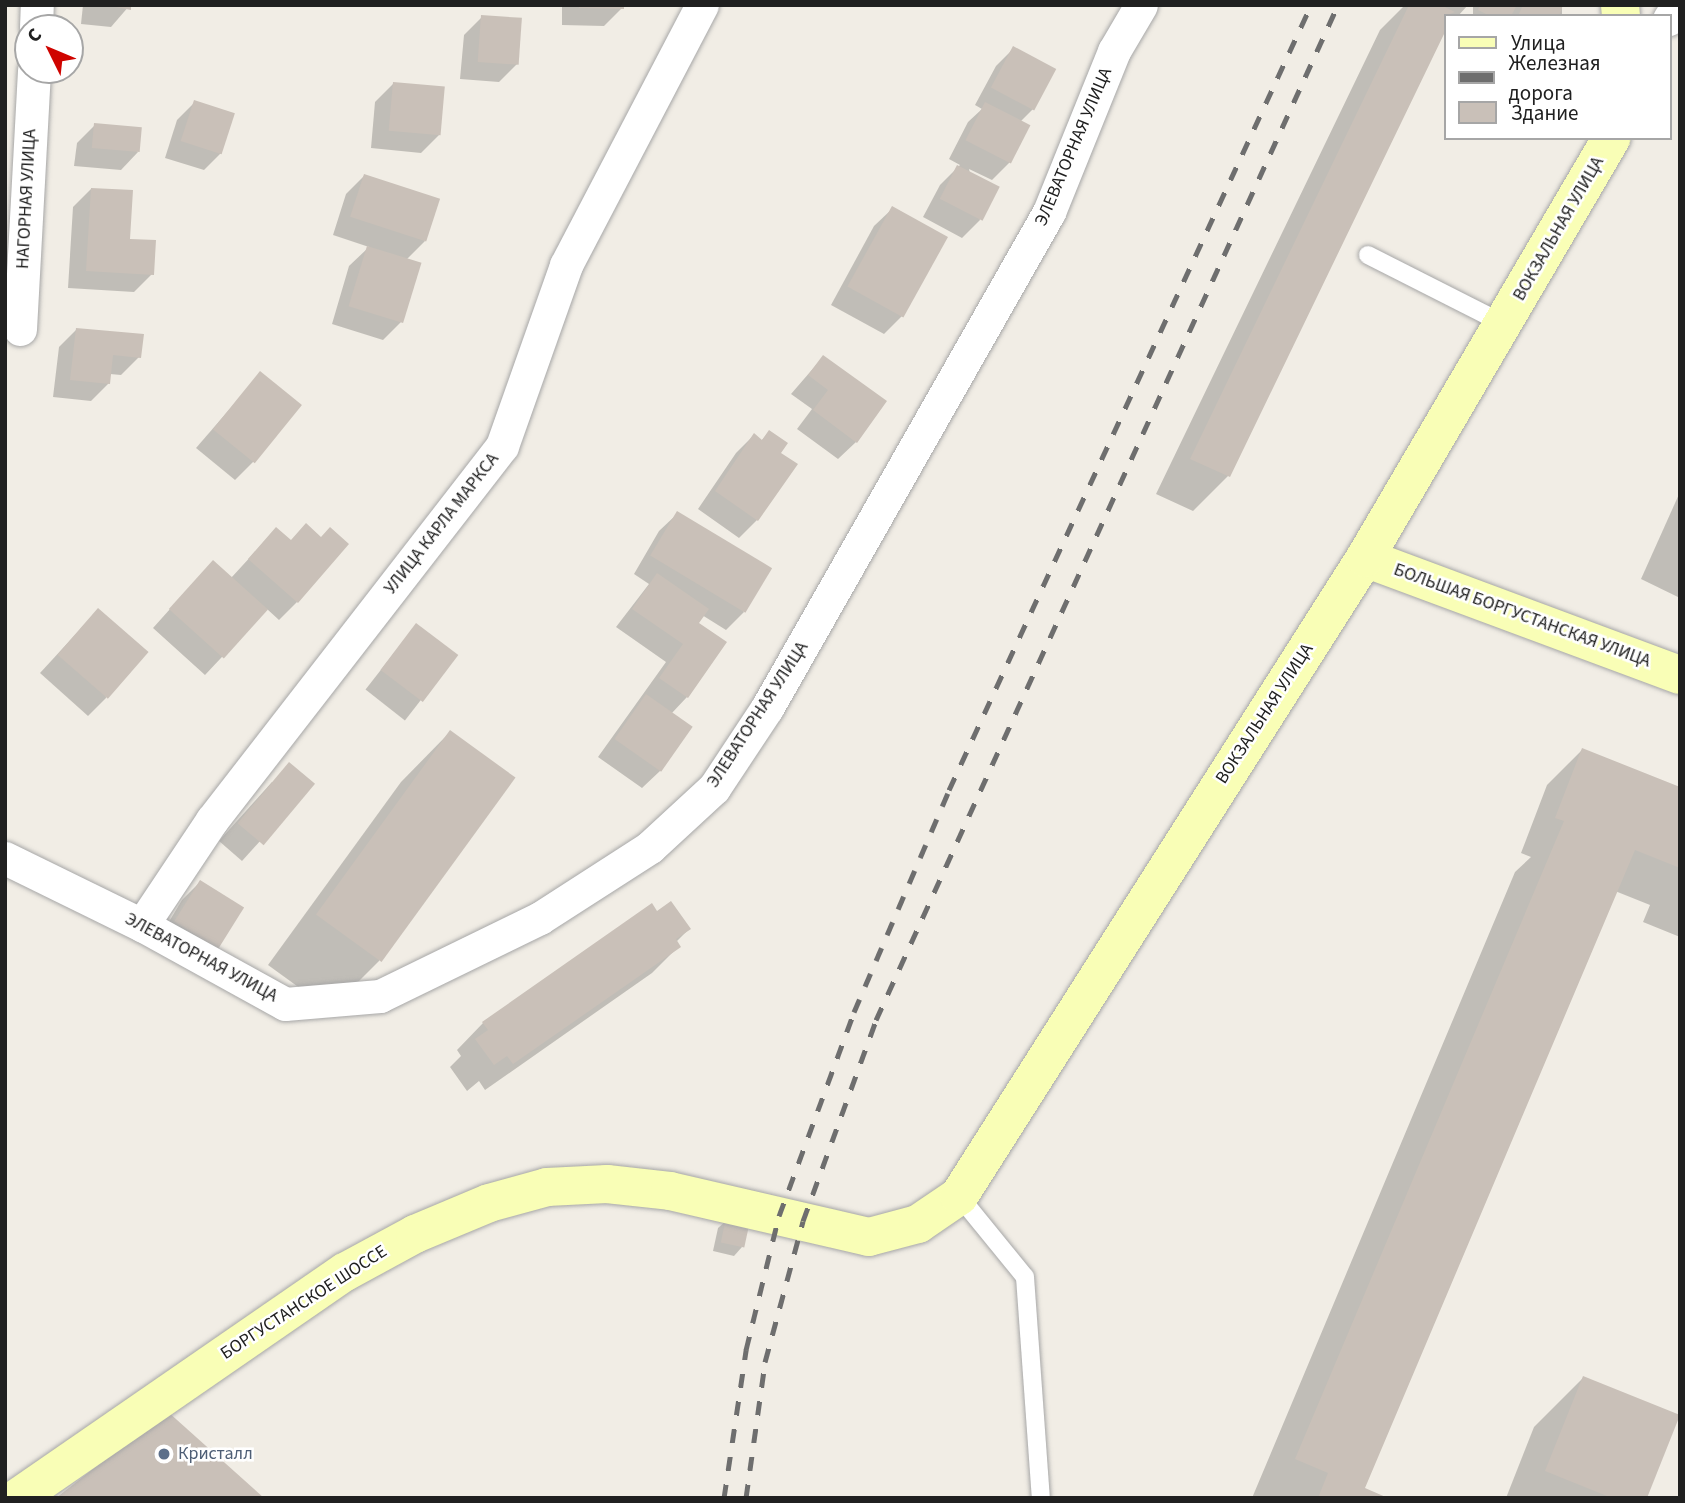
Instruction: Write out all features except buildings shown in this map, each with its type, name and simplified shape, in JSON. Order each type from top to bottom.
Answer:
[{"type":"street","name":"УЛИЦА КАРЛА МАРКСА","points":[[142,925],[212,820],[502,446],[566,265],[702,5]]},
{"type":"street","name":"ЭЛЕВАТОРНАЯ УЛИЦА","points":[[5,858],[142,925],[285,1004],[380,996],[540,918],[650,847],[714,788],[767,708],[957,382],[1049,212],[1114,51],[1141,5]]},
{"type":"street","name":"НАГОРНАЯ УЛИЦА","points":[[20,329],[33,84]]},
{"type":"street","name":"ВОКЗАЛЬНАЯ УЛИЦА","points":[[869,1237],[918,1224],[960,1196],[1364,558],[1610,140]]},
{"type":"street","name":"БОЛЬШАЯ БОРГУСТАНСКАЯ УЛИЦА","points":[[1364,558],[1680,675]]},
{"type":"street","name":"БОРГУСТАНСКОЕ ШОССЕ","points":[[17,1498],[345,1272],[415,1234],[489,1203],[547,1187],[607,1184],[670,1191],[869,1237]]},
{"type":"lane","points":[[1368,255],[1504,324]]},
{"type":"lane","points":[[960,1196],[1025,1277],[1041,1498]]},
{"type":"railway","points":[[724,1498],[746,1350],[779,1216],[854,1012],[949,790],[1311,5]]},
{"type":"railway","points":[[746,1498],[765,1362],[803,1221],[876,1020],[1338,5]]},
{"type":"place","name":"Кристалл","points":[[164,1454]]}]
